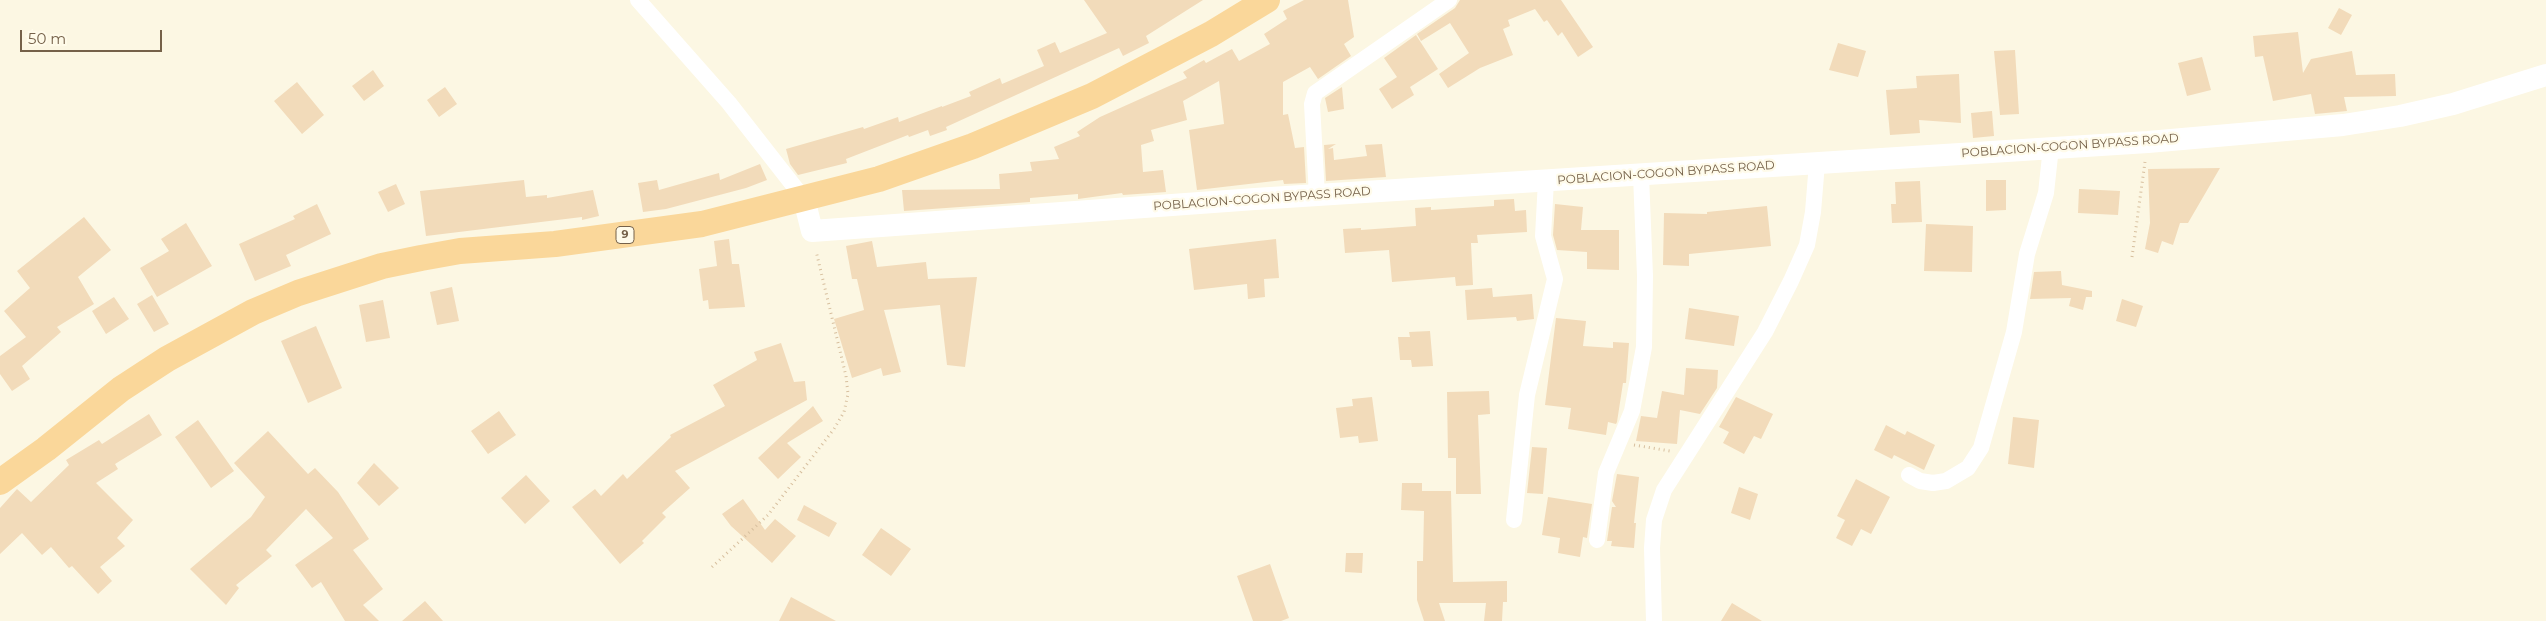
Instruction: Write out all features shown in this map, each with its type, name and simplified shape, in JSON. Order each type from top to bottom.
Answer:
[{"type":"highway","name":"9","points":[[0,482],[46,449],[121,388],[167,359],[253,312],[338,278],[382,266],[460,251],[555,244],[702,224],[804,199],[919,165],[1051,114],[1177,53],[1267,0]]},
{"type":"main road","name":"POBLACION-COGON BYPASS ROAD","points":[[812,231],[2148,142],[2334,126],[2400,116],[2453,104],[2546,75]]},
{"type":"main road","points":[[804,199],[812,231]]},
{"type":"street","points":[[638,0],[729,103],[804,199]]},
{"type":"street","points":[[1317,196],[1312,104],[1315,93],[1449,0]]},
{"type":"street","points":[[1909,476],[1926,482],[1946,481],[1968,468],[1980,448],[2014,332],[2027,254],[2046,193],[2051,147]]},
{"type":"street","points":[[1654,621],[1652,548],[1654,520],[1664,490],[1755,349],[1791,281],[1807,245],[1813,212],[1817,163]]},
{"type":"street","points":[[1597,540],[1606,473],[1632,411],[1644,347],[1646,276],[1641,175]]},
{"type":"street","points":[[1514,520],[1527,395],[1555,279],[1543,236],[1546,181]]},
{"type":"path","points":[[2132,257],[2148,142]]},
{"type":"path","points":[[712,567],[768,516],[834,429],[844,412],[848,394],[846,376],[812,231]]},
{"type":"path","points":[[1620,443],[1686,454]]},
{"type":"building","points":[[1084,0],[1203,0],[1146,36],[1149,43],[1123,56],[1119,48],[946,127],[947,130],[930,136],[928,130],[909,137],[908,135],[846,159],[847,163],[798,175],[790,164],[786,149],[863,127],[864,129],[898,117],[899,122],[942,107],[971,96],[969,92],[1000,78],[1002,84],[1044,66],[1037,50],[1055,42],[1060,53],[1107,33]]},
{"type":"building","points":[[1304,0],[1348,0],[1354,37],[1344,44],[1351,56],[1318,79],[1310,67],[1283,82],[1283,115],[1288,114],[1295,148],[1304,147],[1306,183],[1284,184],[1283,180],[1197,190],[1189,130],[1224,124],[1219,81],[1183,101],[1187,120],[1151,130],[1154,141],[1141,145],[1143,172],[1163,170],[1166,192],[1123,195],[1122,193],[1078,199],[1078,194],[1030,198],[1030,202],[904,211],[902,190],[1000,189],[999,174],[1032,171],[1030,162],[1059,159],[1054,147],[1080,136],[1077,132],[1100,117],[1187,78],[1183,72],[1204,60],[1206,63],[1232,49],[1239,61],[1270,44],[1264,34],[1287,19],[1283,11]]},
{"type":"building","points":[[1460,0],[1561,0],[1593,47],[1578,57],[1562,32],[1558,36],[1547,20],[1544,22],[1535,9],[1508,20],[1510,26],[1503,29],[1513,55],[1480,68],[1448,88],[1439,74],[1469,53],[1450,23],[1421,41],[1417,34],[1455,8]]},
{"type":"building","points":[[2339,8],[2352,15],[2341,35],[2328,28]]},
{"type":"building","points":[[2298,32],[2303,73],[2311,59],[2352,51],[2356,75],[2395,74],[2396,96],[2344,97],[2347,111],[2315,114],[2311,94],[2273,101],[2263,56],[2255,57],[2253,36]]},
{"type":"building","points":[[1416,35],[1438,69],[1410,87],[1414,95],[1392,109],[1379,89],[1397,77],[1384,58]]},
{"type":"building","points":[[1838,43],[1866,51],[1858,77],[1829,70]]},
{"type":"building","points":[[2015,50],[2019,114],[2000,115],[1994,51]]},
{"type":"building","points":[[2202,57],[2211,90],[2187,96],[2178,63]]},
{"type":"building","points":[[373,70],[384,86],[364,101],[352,86]]},
{"type":"building","points":[[1959,74],[1961,123],[1919,120],[1920,133],[1890,135],[1886,90],[1917,88],[1916,76]]},
{"type":"building","points":[[297,82],[324,115],[302,134],[274,101]]},
{"type":"building","points":[[445,87],[457,104],[439,117],[427,100]]},
{"type":"building","points":[[1342,87],[1344,109],[1328,112],[1325,98]]},
{"type":"building","points":[[1992,111],[1994,136],[1973,138],[1971,113]]},
{"type":"building","points":[[1336,144],[1328,149],[1333,148],[1334,160],[1367,156],[1365,145],[1382,144],[1386,177],[1326,181],[1324,145]]},
{"type":"building","points":[[760,164],[767,180],[746,188],[666,209],[643,212],[638,183],[657,180],[659,190],[719,173],[720,180]]},
{"type":"building","points":[[2220,168],[2188,223],[2180,223],[2173,245],[2162,241],[2158,253],[2145,249],[2150,223],[2148,169]]},
{"type":"building","points":[[524,180],[526,197],[547,195],[547,198],[593,190],[599,216],[582,220],[582,217],[426,236],[420,191]]},
{"type":"building","points":[[1986,180],[2006,180],[2006,210],[1986,211]]},
{"type":"building","points":[[1920,181],[1922,222],[1892,223],[1891,204],[1896,204],[1895,182]]},
{"type":"building","points":[[396,184],[405,204],[388,212],[378,192]]},
{"type":"building","points":[[2079,189],[2120,191],[2118,215],[2078,213]]},
{"type":"building","points":[[1514,199],[1515,211],[1526,210],[1527,232],[1477,235],[1478,243],[1471,243],[1473,285],[1456,286],[1455,277],[1392,282],[1389,250],[1345,253],[1343,229],[1361,228],[1361,230],[1416,226],[1415,208],[1431,207],[1431,210],[1494,206],[1494,200]]},
{"type":"building","points":[[317,204],[331,234],[286,255],[291,266],[255,281],[239,244],[295,219],[293,216]]},
{"type":"building","points":[[1555,204],[1583,207],[1581,230],[1619,230],[1619,270],[1587,269],[1587,252],[1557,250],[1553,235]]},
{"type":"building","points":[[1767,206],[1771,246],[1689,254],[1689,266],[1663,265],[1664,213],[1707,214],[1707,212]]},
{"type":"building","points":[[84,217],[111,250],[78,277],[94,304],[57,327],[61,332],[22,366],[30,379],[12,391],[0,374],[0,356],[26,337],[4,311],[30,288],[17,271]]},
{"type":"building","points":[[186,223],[212,266],[157,297],[140,268],[169,251],[161,239]]},
{"type":"building","points":[[1926,224],[1973,226],[1972,272],[1924,271]]},
{"type":"building","points":[[729,239],[732,264],[739,264],[745,307],[709,309],[708,300],[703,301],[699,269],[717,266],[714,241]]},
{"type":"building","points":[[1276,239],[1279,278],[1264,279],[1265,297],[1248,299],[1247,284],[1194,290],[1189,249]]},
{"type":"building","points":[[872,241],[877,267],[926,262],[928,279],[977,277],[965,367],[947,365],[940,305],[884,310],[901,372],[883,376],[881,368],[852,378],[834,319],[864,310],[857,279],[852,279],[846,246]]},
{"type":"building","points":[[2061,271],[2062,285],[2092,291],[2092,297],[2086,297],[2083,310],[2069,306],[2071,298],[2030,299],[2034,272]]},
{"type":"building","points":[[452,287],[459,321],[437,325],[430,292]]},
{"type":"building","points":[[1492,288],[1493,297],[1532,294],[1534,319],[1517,321],[1516,317],[1467,320],[1465,290]]},
{"type":"building","points":[[152,295],[169,324],[154,332],[137,304]]},
{"type":"building","points":[[114,297],[129,319],[106,334],[92,311]]},
{"type":"building","points":[[2122,299],[2143,306],[2136,327],[2116,321]]},
{"type":"building","points":[[383,300],[390,338],[366,342],[359,305]]},
{"type":"building","points":[[1689,308],[1739,316],[1734,346],[1685,339]]},
{"type":"building","points":[[1556,318],[1586,321],[1583,346],[1613,348],[1613,342],[1629,343],[1626,383],[1623,383],[1617,422],[1616,424],[1608,422],[1606,435],[1568,429],[1571,408],[1545,405]]},
{"type":"building","points":[[316,326],[342,388],[308,403],[281,341]]},
{"type":"building","points":[[1430,331],[1433,366],[1412,367],[1411,360],[1400,360],[1398,337],[1410,337],[1409,332]]},
{"type":"building","points":[[781,343],[794,382],[805,381],[807,400],[675,471],[690,488],[662,513],[666,517],[642,541],[644,543],[620,564],[572,507],[595,489],[601,496],[623,474],[627,479],[671,437],[670,435],[725,406],[713,385],[757,360],[754,352]]},
{"type":"building","points":[[1686,368],[1718,370],[1717,388],[1700,414],[1680,410],[1677,444],[1636,441],[1641,416],[1657,418],[1662,391],[1684,395]]},
{"type":"building","points":[[1489,391],[1490,414],[1478,415],[1481,494],[1456,494],[1456,458],[1448,458],[1447,392]]},
{"type":"building","points":[[1372,397],[1378,441],[1359,443],[1358,436],[1340,438],[1336,408],[1353,406],[1352,399]]},
{"type":"building","points":[[1736,397],[1773,414],[1761,439],[1754,436],[1744,454],[1723,443],[1729,432],[1719,427]]},
{"type":"building","points":[[813,406],[823,421],[787,443],[801,457],[778,479],[758,458]]},
{"type":"building","points":[[499,411],[516,435],[488,454],[471,431]]},
{"type":"building","points":[[149,414],[162,435],[115,464],[118,469],[96,483],[133,520],[117,538],[125,546],[100,567],[112,581],[98,594],[72,566],[69,568],[51,547],[42,555],[22,533],[0,554],[0,508],[17,489],[31,502],[69,465],[66,460],[99,440],[102,444]]},
{"type":"building","points":[[2013,417],[2039,420],[2034,468],[2008,464]]},
{"type":"building","points":[[198,420],[234,471],[211,488],[175,437]]},
{"type":"building","points":[[1886,425],[1905,435],[1907,431],[1935,445],[1924,470],[1894,455],[1892,459],[1874,450]]},
{"type":"building","points":[[268,431],[308,474],[315,468],[338,492],[369,539],[353,550],[383,589],[363,605],[379,621],[345,621],[321,582],[312,588],[295,565],[333,538],[306,509],[266,550],[272,556],[236,585],[239,588],[226,605],[190,569],[251,517],[265,497],[234,463]]},
{"type":"building","points":[[1532,447],[1547,448],[1543,494],[1527,493]]},
{"type":"building","points":[[374,463],[399,488],[379,506],[357,483]]},
{"type":"building","points":[[1617,474],[1639,477],[1634,523],[1636,523],[1634,548],[1611,546],[1612,541],[1607,541],[1612,507],[1616,507],[1612,501]]},
{"type":"building","points":[[526,475],[550,501],[525,524],[501,498]]},
{"type":"building","points":[[1856,479],[1890,497],[1871,534],[1861,529],[1852,546],[1836,538],[1845,520],[1837,516]]},
{"type":"building","points":[[1402,483],[1422,483],[1422,491],[1451,491],[1453,582],[1507,581],[1507,602],[1503,602],[1502,621],[1484,621],[1486,603],[1439,603],[1445,621],[1424,621],[1417,600],[1417,561],[1423,561],[1424,511],[1401,510]]},
{"type":"building","points":[[1739,487],[1758,494],[1750,520],[1731,513]]},
{"type":"building","points":[[1548,497],[1592,504],[1587,538],[1583,537],[1580,557],[1558,553],[1560,538],[1542,535]]},
{"type":"building","points":[[743,499],[765,530],[775,519],[796,536],[772,563],[731,526],[722,514]]},
{"type":"building","points":[[804,505],[837,523],[829,537],[797,520]]},
{"type":"building","points":[[881,528],[911,549],[891,576],[862,555]]},
{"type":"building","points":[[1346,553],[1363,553],[1362,573],[1345,572]]},
{"type":"building","points":[[1270,564],[1289,618],[1281,621],[1253,621],[1237,576]]},
{"type":"building","points":[[791,597],[836,621],[779,621]]},
{"type":"building","points":[[425,601],[443,621],[402,621]]},
{"type":"building","points":[[1732,603],[1762,621],[1721,621]]}]
